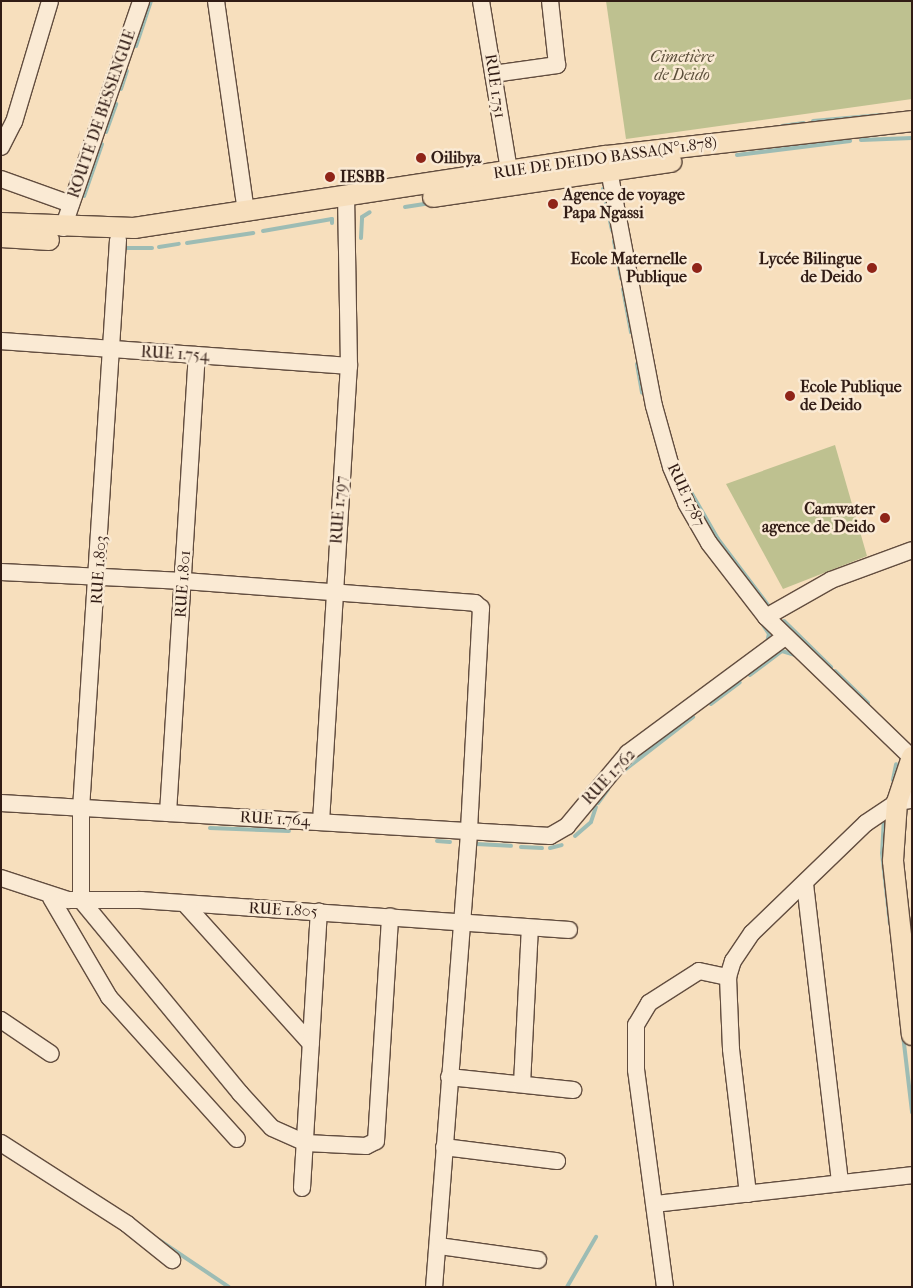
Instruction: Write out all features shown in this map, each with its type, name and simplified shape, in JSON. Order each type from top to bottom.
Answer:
[{"type":"main road","name":"RUE DE DEIDO BASSA(N°1.878)","points":[[2,237],[118,240],[607,163],[912,121]]},
{"type":"main road","name":"RUE DE DEIDO BASSA(N°1.878)","points":[[1,223],[62,228],[134,228],[246,211],[347,203],[509,171],[912,132]]},
{"type":"main road","points":[[912,757],[893,861],[912,1035]]},
{"type":"street","points":[[1,147],[14,122],[50,1]]},
{"type":"street","name":"ROUTE DE BESSENGUE","points":[[62,228],[140,1]]},
{"type":"street","points":[[216,1],[246,211]]},
{"type":"street","name":"RUE 1.751","points":[[481,1],[509,171]]},
{"type":"street","points":[[493,74],[557,65],[550,1]]},
{"type":"street","name":"RUE 1.787","points":[[607,163],[671,467],[709,543],[766,617],[784,637],[912,757]]},
{"type":"street","points":[[1,179],[71,204]]},
{"type":"street","name":"RUE 1.797","points":[[320,822],[333,593],[349,366],[347,203]]},
{"type":"street","points":[[1,250],[2,237]]},
{"type":"street","name":"RUE 1.803","points":[[81,900],[81,809],[114,351],[118,240]]},
{"type":"street","name":"RUE 1.754","points":[[1,341],[114,351],[349,366]]},
{"type":"street","name":"RUE 1.801","points":[[168,813],[197,355]]},
{"type":"street","points":[[766,617],[832,580],[912,550]]},
{"type":"street","points":[[1,572],[184,581],[475,603],[481,608],[469,832],[460,921],[439,1246],[434,1287]]},
{"type":"street","name":"RUE 1.762","points":[[469,832],[541,837],[560,832],[628,753],[784,637]]},
{"type":"street","points":[[748,1194],[731,1049],[728,977],[752,933],[805,884],[866,823],[905,801]]},
{"type":"street","name":"RUE 1.764","points":[[1,803],[469,832]]},
{"type":"street","name":"RUE 1.805","points":[[1,878],[51,898],[390,916],[569,930]]},
{"type":"street","points":[[805,884],[840,1183]]},
{"type":"street","points":[[51,898],[109,997],[238,1139]]},
{"type":"street","points":[[81,900],[240,1094],[272,1128],[306,1143],[366,1146],[376,1141],[390,916]]},
{"type":"street","points":[[185,904],[311,1044]]},
{"type":"street","points":[[302,1188],[319,912]]},
{"type":"street","points":[[522,1084],[530,928]]},
{"type":"street","points":[[664,1287],[655,1204],[636,1070],[636,1025],[648,1003],[699,971],[728,977]]},
{"type":"street","points":[[1,1020],[51,1054]]},
{"type":"street","points":[[449,1076],[574,1090]]},
{"type":"street","points":[[1,1143],[127,1224],[172,1260]]},
{"type":"street","points":[[444,1147],[557,1161]]},
{"type":"street","points":[[655,1204],[912,1175]]},
{"type":"street","points":[[439,1246],[538,1260]]},
{"type":"green space","name":"Cimetière de Deido","points":[[606,1],[912,1],[912,99],[626,139]]},
{"type":"green space","points":[[835,445],[867,556],[783,589],[726,484]]},
{"type":"waterway","points":[[136,46],[151,1]]},
{"type":"waterway","points":[[121,89],[127,71]]},
{"type":"waterway","points":[[106,132],[116,104]]},
{"type":"waterway","points":[[813,121],[881,115]]},
{"type":"waterway","points":[[782,126],[804,123]]},
{"type":"waterway","points":[[861,140],[912,138]]},
{"type":"waterway","points":[[737,155],[850,141]]},
{"type":"waterway","points":[[84,196],[102,144]]},
{"type":"waterway","points":[[603,189],[612,230]]},
{"type":"waterway","points":[[405,207],[431,203]]},
{"type":"waterway","points":[[361,238],[362,217],[370,212]]},
{"type":"waterway","points":[[263,231],[332,219],[332,223]]},
{"type":"waterway","points":[[187,243],[253,233]]},
{"type":"waterway","points":[[614,241],[621,278]]},
{"type":"waterway","points":[[159,247],[179,244]]},
{"type":"waterway","points":[[127,248],[152,248]]},
{"type":"waterway","points":[[623,289],[631,332]]},
{"type":"waterway","points":[[637,364],[642,393]]},
{"type":"waterway","points":[[688,487],[718,539],[768,605]]},
{"type":"waterway","points":[[784,621],[831,667]]},
{"type":"waterway","points":[[763,625],[769,634],[767,643]]},
{"type":"waterway","points":[[750,675],[782,651],[795,655]]},
{"type":"waterway","points":[[835,671],[868,703]]},
{"type":"waterway","points":[[711,704],[740,682]]},
{"type":"waterway","points":[[622,772],[693,717]]},
{"type":"waterway","points":[[893,780],[896,764]]},
{"type":"waterway","points":[[598,803],[608,789]]},
{"type":"waterway","points":[[575,836],[591,822],[596,807]]},
{"type":"waterway","points":[[884,817],[882,853],[890,924]]},
{"type":"waterway","points":[[210,828],[289,831]]},
{"type":"waterway","points":[[437,841],[450,842]]},
{"type":"waterway","points":[[476,844],[511,846]]},
{"type":"waterway","points":[[550,848],[562,845]]},
{"type":"waterway","points":[[521,847],[542,848]]},
{"type":"waterway","points":[[903,1035],[912,1112]]},
{"type":"waterway","points":[[567,1287],[596,1237]]},
{"type":"waterway","points":[[159,1240],[229,1287]]},
{"type":"place","name":"Oilibya","points":[[421,158]]},
{"type":"place","name":"IESBB","points":[[330,177]]},
{"type":"place","name":"Agence de voyage Papa Ngassi","points":[[553,204]]},
{"type":"place","name":"Ecole Maternelle Publique","points":[[697,268]]},
{"type":"place","name":"Lycée Bilingue de Deido","points":[[872,268]]},
{"type":"place","name":"Ecole Publique de Deido","points":[[790,396]]},
{"type":"place","name":"Camwater agence de Deido","points":[[885,518]]}]
